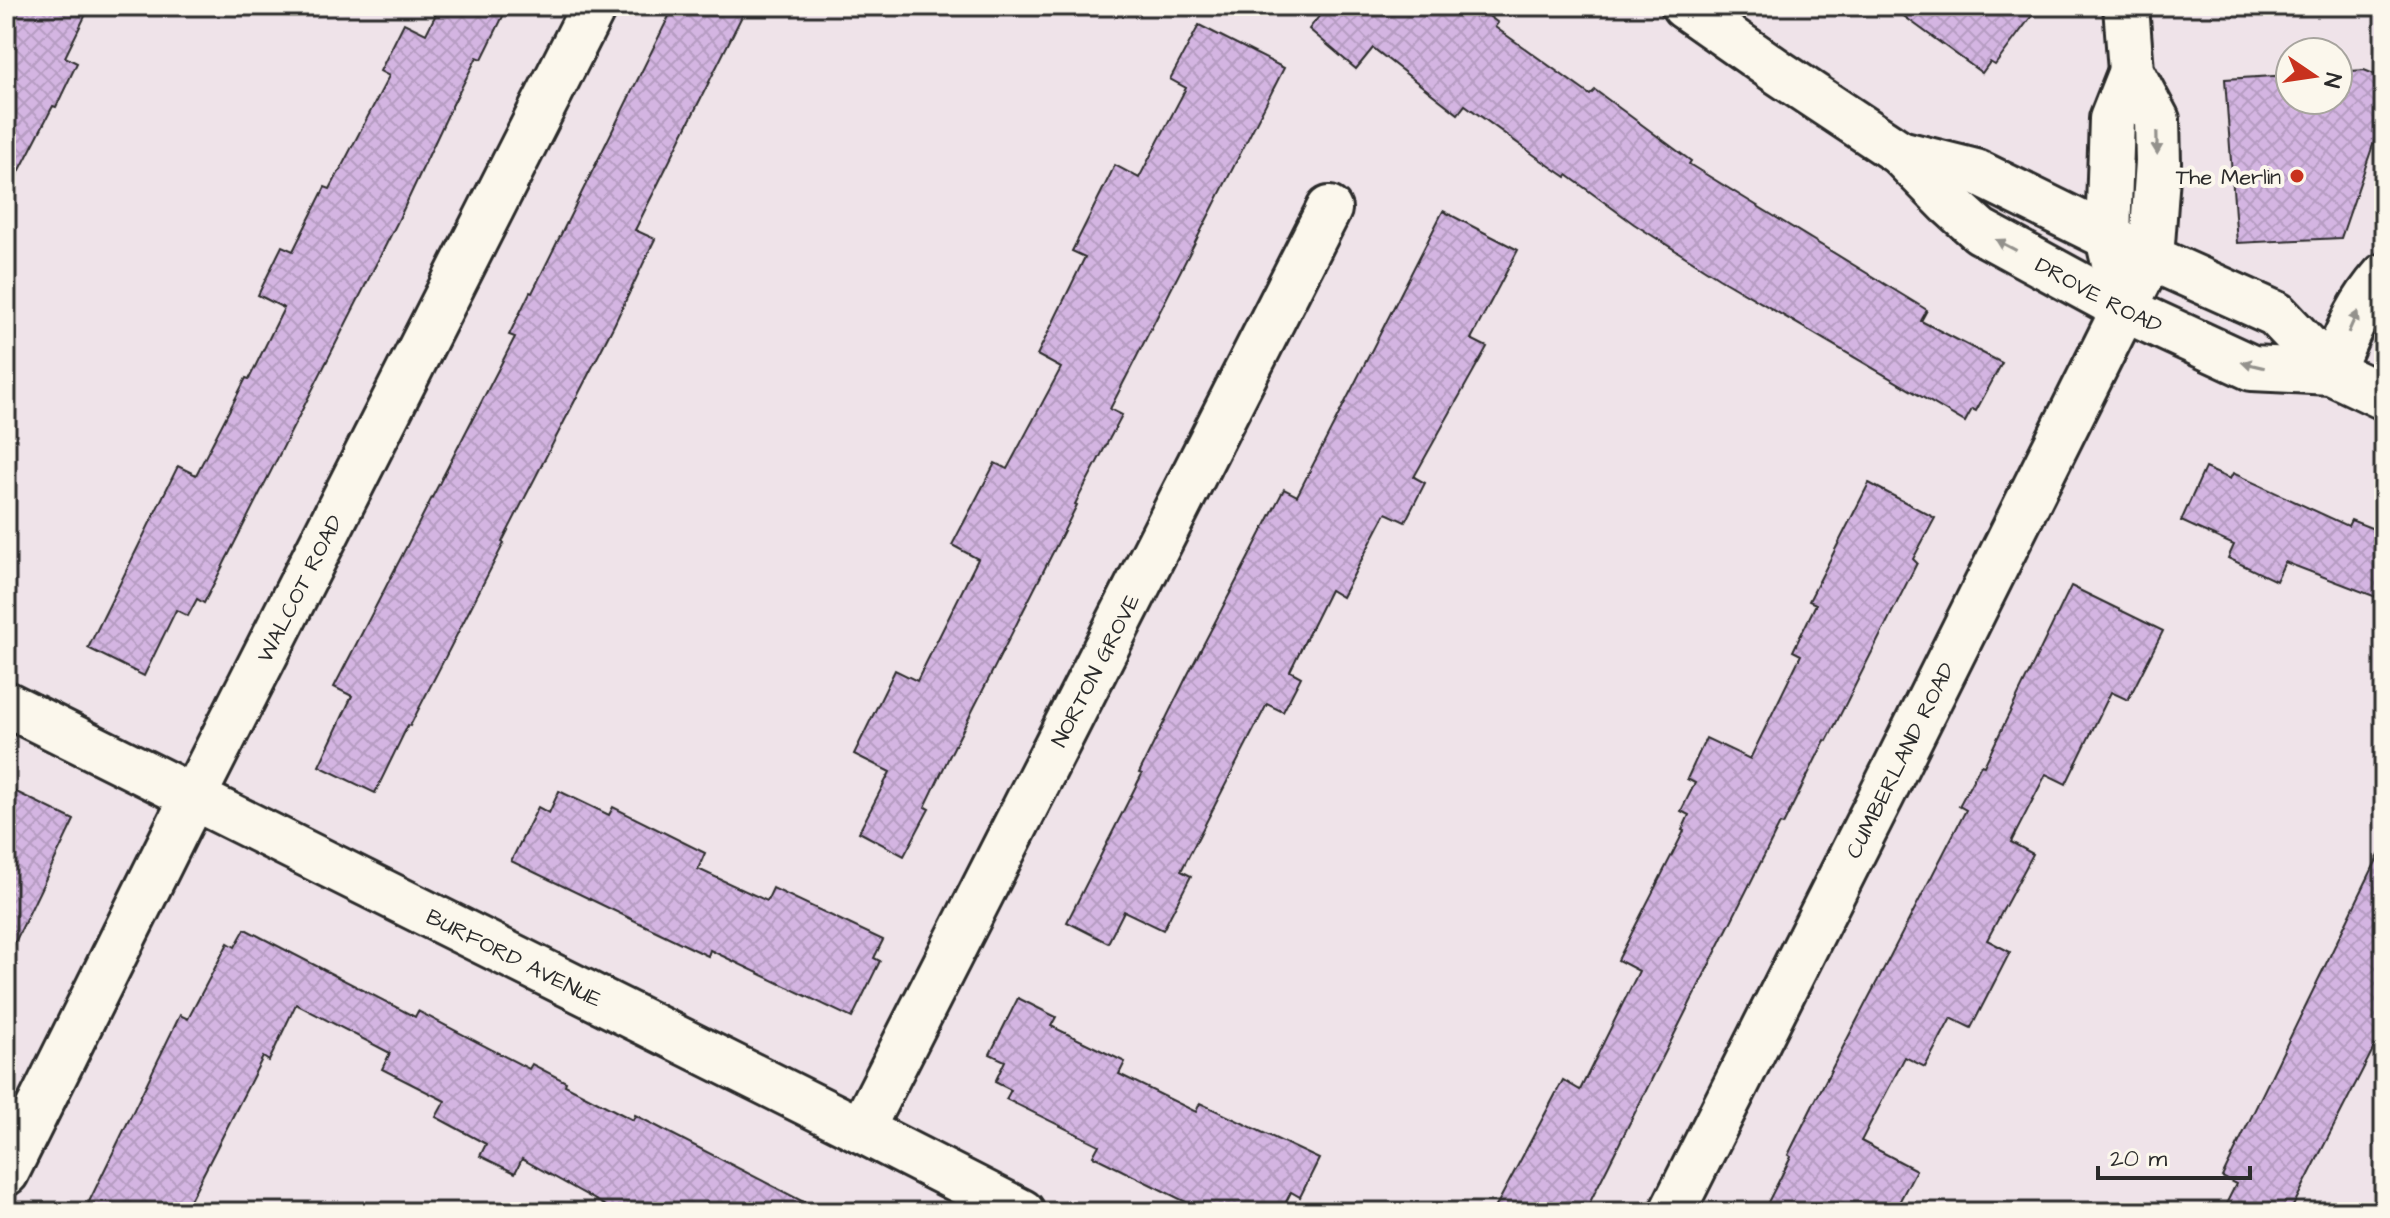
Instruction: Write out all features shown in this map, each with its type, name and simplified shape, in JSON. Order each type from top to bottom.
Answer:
[{"type":"street","name":"WALCOT ROAD","points":[[6,1173],[594,6]]},
{"type":"street","name":"DROVE ROAD","points":[[1684,6],[1900,153],[1980,231],[2124,309],[2252,368],[2331,372]]},
{"type":"street","points":[[2126,6],[2131,71],[2157,120],[2157,181],[2151,258]]},
{"type":"street","points":[[2124,309],[2108,237],[2112,119],[2131,71]]},
{"type":"street","name":"DROVE ROAD","points":[[1900,153],[1976,172],[2151,258],[2276,314],[2331,372],[2384,397]]},
{"type":"street","name":"NORTON GROVE","points":[[861,1130],[1329,209]]},
{"type":"street","name":"CUMBERLAND ROAD","points":[[1672,1212],[2151,258]]},
{"type":"street","points":[[2331,372],[2358,309],[2384,276]]},
{"type":"street","name":"BURFORD AVENUE","points":[[6,704],[1022,1212]]},
{"type":"building","points":[[6,6],[90,6],[65,57],[77,63],[6,197]]},
{"type":"building","points":[[440,6],[508,6],[482,59],[477,57],[451,108],[397,223],[204,603],[197,599],[188,616],[176,610],[144,676],[88,648],[178,466],[196,475],[246,378],[249,379],[284,308],[258,295],[282,246],[293,251],[325,187],[330,189],[389,76],[380,71],[404,23],[426,34]]},
{"type":"building","points":[[674,6],[747,6],[635,230],[655,239],[375,793],[319,766],[352,696],[334,687],[515,337],[509,335]]},
{"type":"building","points":[[1319,6],[1476,6],[1498,23],[1495,27],[1590,95],[1595,90],[1691,161],[1689,164],[1927,310],[1921,321],[2002,363],[1976,411],[1972,409],[1965,422],[1719,278],[1634,224],[1465,105],[1458,114],[1373,48],[1356,69],[1309,29],[1324,10]]},
{"type":"building","points":[[1890,6],[2039,6],[1995,65],[1990,62],[1982,73]]},
{"type":"building","points":[[1199,25],[1284,68],[1110,409],[1122,415],[951,753],[925,807],[929,809],[904,856],[859,832],[890,772],[854,754],[895,670],[917,681],[978,559],[952,545],[995,463],[1007,469],[1061,368],[1037,355],[1085,257],[1072,251],[1115,165],[1139,178],[1186,88],[1170,79]]},
{"type":"building","name":"The Merlin","points":[[2364,70],[2384,78],[2384,113],[2341,238],[2237,243],[2225,79],[2274,76],[2274,116],[2354,116],[2354,71]]},
{"type":"building","points":[[1443,211],[1518,250],[1471,339],[1487,347],[1414,477],[1425,483],[1405,522],[1386,513],[1342,597],[1330,590],[1290,671],[1301,677],[1283,712],[1267,704],[1181,871],[1191,876],[1163,930],[1124,911],[1108,943],[1067,922],[1142,774],[1139,773],[1186,678],[1284,489],[1297,496]]},
{"type":"building","points":[[2205,468],[2230,479],[2233,473],[2348,526],[2351,520],[2384,533],[2384,600],[2285,562],[2276,581],[2228,558],[2234,545],[2181,521]]},
{"type":"building","points":[[1869,483],[1935,518],[1913,559],[1917,563],[1783,825],[1780,824],[1585,1212],[1493,1212],[1563,1080],[1580,1090],[1639,971],[1618,960],[1684,831],[1689,815],[1681,811],[1695,783],[1687,779],[1706,738],[1750,759],[1801,655],[1793,651],[1816,604],[1809,601]]},
{"type":"building","points":[[2071,586],[2163,631],[2128,700],[2111,692],[2066,784],[2046,774],[2011,842],[2033,854],[1987,940],[2010,952],[1971,1028],[1951,1018],[1925,1067],[1905,1057],[1861,1141],[1916,1170],[1894,1212],[1763,1212],[1814,1103],[1966,810],[1959,806],[1981,765],[1984,766]]},
{"type":"building","points":[[6,787],[74,820],[6,961]]},
{"type":"building","points":[[559,791],[609,815],[613,807],[705,853],[698,869],[767,901],[773,888],[883,940],[874,958],[880,961],[852,1018],[710,950],[708,956],[511,861],[538,807],[549,813]]},
{"type":"building","points":[[2384,845],[2384,1028],[2290,1212],[2222,1212],[2236,1184],[2222,1177]]},
{"type":"building","points":[[245,929],[415,1017],[418,1011],[529,1069],[532,1064],[633,1120],[635,1115],[823,1212],[617,1212],[522,1159],[515,1173],[480,1156],[486,1144],[436,1117],[445,1101],[382,1069],[390,1053],[296,1004],[269,1061],[263,1057],[184,1212],[84,1212],[180,1015],[188,1019],[228,943],[235,947]]},
{"type":"building","points":[[1018,998],[1056,1017],[1051,1026],[1125,1062],[1119,1074],[1196,1112],[1200,1103],[1319,1159],[1300,1197],[1291,1192],[1281,1212],[1206,1212],[1093,1156],[1099,1145],[1006,1099],[1011,1090],[995,1082],[1005,1061],[990,1054]]},
{"type":"place","name":"The Merlin","points":[[2297,176]]}]
